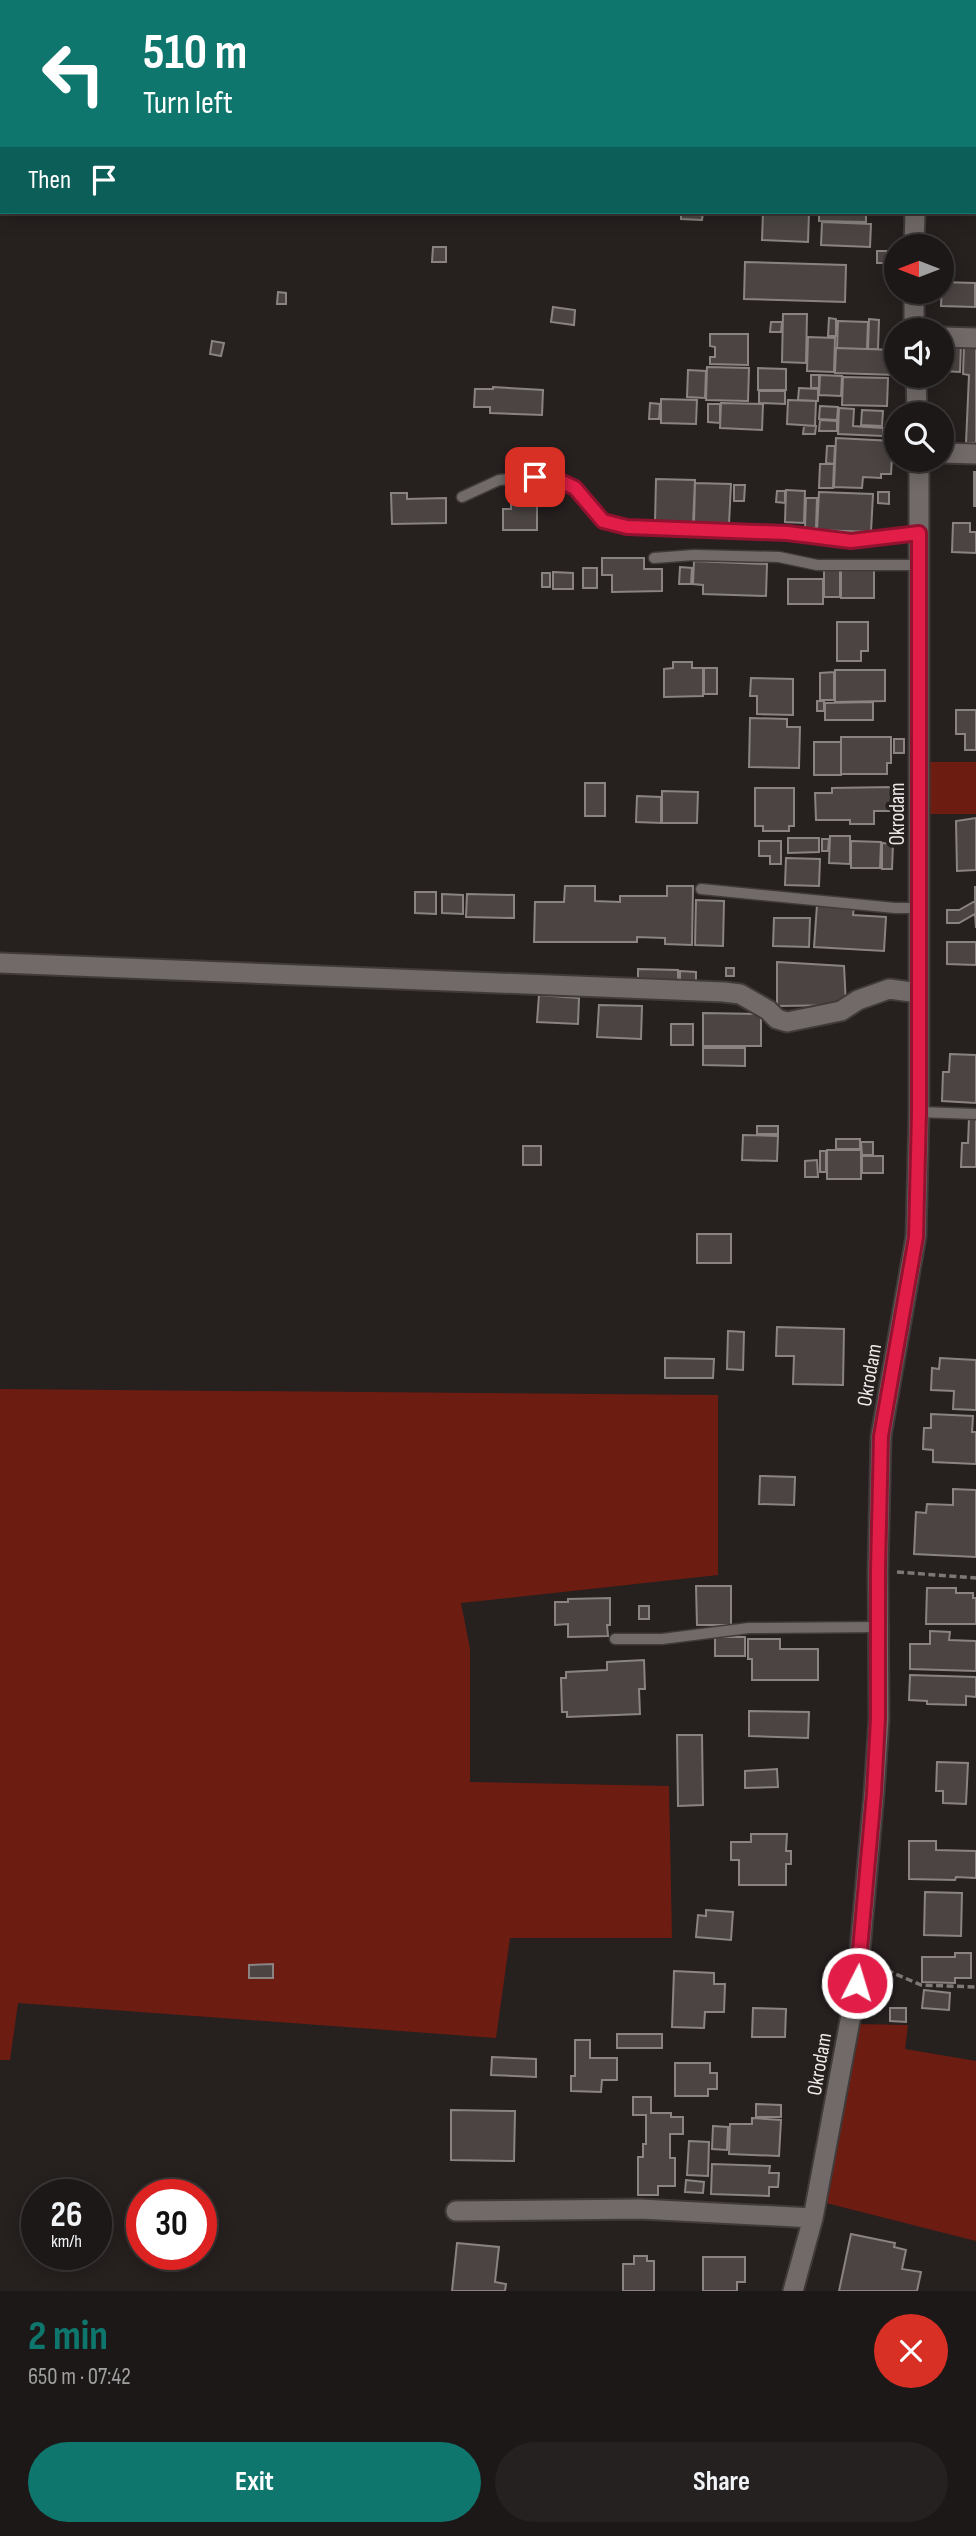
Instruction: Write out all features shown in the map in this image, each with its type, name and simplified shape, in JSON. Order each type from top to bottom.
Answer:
[{"type":"street","points":[[914,234],[915,214]]},
{"type":"street","points":[[954,337],[976,338]]},
{"type":"street","points":[[954,453],[976,454]]},
{"type":"street","name":"Okrodam","points":[[793,2291],[813,2218],[859,1958],[878,1719],[881,1436],[916,1237],[919,1112],[919,472]]},
{"type":"street","points":[[0,963],[723,992],[740,994],[768,1010],[777,1019],[787,1022],[841,1011],[858,1000],[889,989],[919,993]]},
{"type":"street","points":[[457,2211],[640,2209],[813,2218]]},
{"type":"lane","points":[[461,497],[499,480],[535,477],[558,480],[575,488],[603,521],[627,527],[787,533],[851,541],[919,533]]},
{"type":"lane","points":[[654,558],[694,555],[779,557],[817,565],[919,565]]},
{"type":"lane","points":[[701,889],[894,908],[919,908]]},
{"type":"lane","points":[[919,1112],[976,1114]]},
{"type":"lane","points":[[615,1639],[662,1639],[749,1628],[878,1627]]},
{"type":"path","points":[[878,1570],[976,1578]]},
{"type":"path","points":[[859,1958],[922,1985],[976,1987]]},
{"type":"shaded area","points":[[927,762],[976,762],[976,814],[928,814]]},
{"type":"shaded area","points":[[0,1389],[718,1395],[718,1575],[461,1603],[470,1649],[470,1782],[669,1786],[672,1938],[510,1938],[496,2038],[18,2003],[10,2060],[0,2060]]},
{"type":"shaded area","points":[[857,2024],[908,2025],[905,2049],[976,2061],[976,2241],[822,2202]]},
{"type":"building","points":[[681,214],[703,214],[702,220],[681,219]]},
{"type":"building","points":[[763,214],[809,214],[808,242],[762,240]]},
{"type":"building","points":[[819,214],[866,214],[866,222],[819,221]]},
{"type":"building","points":[[822,222],[871,224],[870,247],[821,245]]},
{"type":"building","points":[[433,247],[446,247],[446,262],[432,262]]},
{"type":"building","points":[[877,251],[884,251],[884,263],[877,263]]},
{"type":"building","points":[[745,262],[846,265],[845,302],[744,299]]},
{"type":"building","points":[[954,282],[975,283],[975,307],[941,306],[954,304]]},
{"type":"building","points":[[278,292],[286,293],[286,304],[277,304]]},
{"type":"building","points":[[553,307],[575,310],[574,325],[551,322]]},
{"type":"building","points":[[783,314],[807,314],[806,363],[782,362]]},
{"type":"building","points":[[829,318],[836,319],[836,336],[828,336]]},
{"type":"building","points":[[869,319],[879,320],[878,349],[868,349]]},
{"type":"building","points":[[838,321],[868,322],[867,349],[837,348]]},
{"type":"building","points":[[771,322],[782,322],[781,332],[770,332]]},
{"type":"building","points":[[710,334],[748,334],[748,365],[710,364],[710,357],[715,357],[715,347],[710,346]]},
{"type":"building","points":[[808,337],[835,338],[834,372],[807,371]]},
{"type":"building","points":[[212,341],[224,343],[221,356],[210,354]]},
{"type":"building","points":[[954,343],[961,343],[960,372],[954,372]]},
{"type":"building","points":[[964,345],[976,345],[976,443],[966,443],[969,375],[963,374]]},
{"type":"building","points":[[836,348],[884,350],[884,375],[835,373]]},
{"type":"building","points":[[707,367],[749,368],[748,401],[706,400]]},
{"type":"building","points":[[758,368],[786,369],[786,390],[758,390]]},
{"type":"building","points":[[688,370],[706,371],[705,398],[687,397]]},
{"type":"building","points":[[811,375],[819,375],[819,388],[811,388]]},
{"type":"building","points":[[820,375],[842,376],[841,396],[819,395]]},
{"type":"building","points":[[843,377],[884,378],[884,388],[888,388],[887,402],[884,402],[884,406],[842,405]]},
{"type":"building","points":[[493,387],[543,390],[542,415],[490,413],[490,407],[474,407],[475,389]]},
{"type":"building","points":[[799,388],[818,389],[818,401],[798,400]]},
{"type":"building","points":[[759,391],[785,391],[785,404],[759,403]]},
{"type":"building","points":[[661,399],[697,400],[696,424],[661,423]]},
{"type":"building","points":[[788,400],[816,401],[815,426],[787,424]]},
{"type":"building","points":[[650,403],[660,404],[659,419],[649,419]]},
{"type":"building","points":[[721,403],[763,404],[762,430],[720,428]]},
{"type":"building","points":[[708,404],[720,404],[720,423],[708,422]]},
{"type":"building","points":[[820,406],[838,407],[837,420],[819,419]]},
{"type":"building","points":[[839,408],[854,409],[853,426],[883,428],[883,436],[838,434]]},
{"type":"building","points":[[862,410],[883,411],[882,426],[861,425]]},
{"type":"building","points":[[820,420],[837,421],[837,431],[819,431]]},
{"type":"building","points":[[804,426],[816,426],[815,434],[803,434]]},
{"type":"building","points":[[836,438],[884,441],[884,472],[891,474],[881,474],[881,478],[863,477],[862,488],[834,487]]},
{"type":"building","points":[[827,446],[835,446],[834,464],[826,463]]},
{"type":"building","points":[[820,464],[834,464],[833,488],[819,488]]},
{"type":"building","points":[[976,472],[976,506],[974,506]]},
{"type":"building","points":[[656,479],[695,480],[693,524],[655,522]]},
{"type":"building","points":[[695,483],[731,484],[729,524],[694,523]]},
{"type":"building","points":[[734,485],[745,485],[744,501],[734,501]]},
{"type":"building","points":[[786,490],[805,491],[804,523],[785,522]]},
{"type":"building","points":[[777,491],[785,491],[785,503],[776,502]]},
{"type":"building","points":[[819,492],[873,494],[871,532],[817,530]]},
{"type":"building","points":[[878,492],[889,492],[889,504],[878,503]]},
{"type":"building","points":[[391,493],[407,493],[407,499],[446,498],[446,523],[392,524]]},
{"type":"building","points":[[511,494],[549,494],[549,506],[537,506],[537,530],[503,530],[503,509],[511,509]]},
{"type":"building","points":[[806,498],[817,498],[816,528],[805,528]]},
{"type":"building","points":[[953,523],[970,523],[970,532],[976,532],[976,553],[952,552]]},
{"type":"building","points":[[602,558],[644,558],[644,569],[662,569],[662,591],[612,592],[612,575],[602,575]]},
{"type":"building","points":[[694,561],[767,564],[766,596],[703,594],[703,585],[693,584]]},
{"type":"building","points":[[680,567],[692,568],[691,584],[679,584]]},
{"type":"building","points":[[583,568],[597,568],[597,588],[583,588]]},
{"type":"building","points":[[824,570],[840,570],[840,597],[824,597]]},
{"type":"building","points":[[841,570],[874,570],[874,598],[841,598]]},
{"type":"building","points":[[553,572],[573,573],[573,589],[553,589]]},
{"type":"building","points":[[542,573],[550,573],[550,587],[542,587]]},
{"type":"building","points":[[788,579],[823,579],[823,604],[788,604]]},
{"type":"building","points":[[837,622],[868,622],[868,651],[861,651],[861,661],[837,661]]},
{"type":"building","points":[[673,662],[692,662],[692,668],[703,668],[703,696],[664,697],[664,669],[673,668]]},
{"type":"building","points":[[704,668],[717,668],[717,694],[704,694]]},
{"type":"building","points":[[835,670],[885,670],[885,701],[835,702]]},
{"type":"building","points":[[834,672],[834,700],[820,700],[820,673]]},
{"type":"building","points":[[751,678],[793,679],[793,715],[757,714],[757,696],[750,696]]},
{"type":"building","points":[[817,701],[824,701],[824,711],[817,711]]},
{"type":"building","points":[[873,702],[873,720],[825,720],[825,703]]},
{"type":"building","points":[[956,710],[976,710],[976,750],[965,750],[965,734],[956,734]]},
{"type":"building","points":[[750,718],[787,719],[787,727],[800,727],[799,768],[749,767]]},
{"type":"building","points":[[841,737],[891,737],[891,763],[887,763],[887,774],[841,774]]},
{"type":"building","points":[[894,739],[904,739],[904,753],[894,753]]},
{"type":"building","points":[[814,742],[841,742],[841,775],[814,775]]},
{"type":"building","points":[[585,783],[605,783],[605,816],[585,816]]},
{"type":"building","points":[[892,787],[892,811],[874,811],[874,824],[850,824],[850,820],[816,820],[815,793],[832,793],[832,788]]},
{"type":"building","points":[[755,788],[794,788],[794,826],[789,826],[789,831],[763,831],[763,826],[755,826]]},
{"type":"building","points":[[662,791],[698,792],[697,823],[662,823]]},
{"type":"building","points":[[637,796],[661,797],[661,823],[636,822]]},
{"type":"building","points":[[976,818],[976,870],[957,871],[956,821]]},
{"type":"building","points":[[830,836],[850,836],[850,864],[829,863]]},
{"type":"building","points":[[788,838],[819,838],[819,852],[788,853]]},
{"type":"building","points":[[822,839],[829,839],[828,851],[822,851]]},
{"type":"building","points":[[759,841],[781,841],[781,864],[770,864],[770,856],[759,856]]},
{"type":"building","points":[[851,841],[881,842],[880,868],[851,868]]},
{"type":"building","points":[[882,843],[893,844],[892,869],[882,869]]},
{"type":"building","points":[[786,858],[820,859],[819,886],[785,885]]},
{"type":"building","points":[[565,886],[595,886],[595,901],[620,902],[620,896],[667,896],[667,886],[693,886],[692,945],[665,944],[665,938],[637,937],[637,942],[534,942],[535,902],[564,902]]},
{"type":"building","points":[[975,886],[976,928],[975,914],[959,923],[947,923],[947,910],[959,910],[975,901]]},
{"type":"building","points":[[415,892],[436,892],[436,914],[415,913]]},
{"type":"building","points":[[442,894],[463,895],[463,914],[442,913]]},
{"type":"building","points":[[467,894],[514,895],[514,918],[466,917]]},
{"type":"building","points":[[696,900],[724,901],[723,946],[695,945]]},
{"type":"building","points":[[817,905],[854,907],[853,915],[886,917],[884,951],[814,947]]},
{"type":"building","points":[[774,918],[810,918],[809,947],[773,946]]},
{"type":"building","points":[[947,942],[976,942],[976,965],[947,964]]},
{"type":"building","points":[[777,962],[844,966],[846,1005],[777,1006]]},
{"type":"building","points":[[726,968],[734,968],[734,976],[726,976]]},
{"type":"building","points":[[638,969],[678,970],[678,984],[638,982]]},
{"type":"building","points":[[680,971],[696,972],[696,984],[680,984]]},
{"type":"building","points":[[539,995],[579,998],[578,1024],[537,1022]]},
{"type":"building","points":[[599,1005],[642,1006],[641,1039],[597,1037]]},
{"type":"building","points":[[703,1013],[761,1014],[761,1046],[703,1046]]},
{"type":"building","points":[[671,1024],[693,1024],[693,1045],[671,1045]]},
{"type":"building","points":[[703,1048],[745,1048],[745,1066],[703,1065]]},
{"type":"building","points":[[950,1054],[976,1055],[976,1103],[942,1101],[943,1072],[949,1072]]},
{"type":"building","points":[[969,1118],[976,1119],[976,1167],[961,1167],[962,1143],[968,1143]]},
{"type":"building","points":[[757,1126],[778,1126],[778,1134],[757,1134]]},
{"type":"building","points":[[743,1135],[778,1136],[777,1161],[742,1160]]},
{"type":"building","points":[[836,1139],[860,1139],[860,1149],[836,1149]]},
{"type":"building","points":[[861,1142],[873,1142],[873,1155],[862,1155]]},
{"type":"building","points":[[523,1146],[541,1146],[541,1165],[523,1165]]},
{"type":"building","points":[[827,1150],[861,1150],[861,1179],[827,1179]]},
{"type":"building","points":[[820,1151],[826,1151],[826,1172],[820,1172]]},
{"type":"building","points":[[862,1156],[883,1156],[883,1173],[862,1173]]},
{"type":"building","points":[[817,1160],[818,1177],[805,1177],[805,1161]]},
{"type":"building","points":[[697,1234],[731,1234],[731,1263],[697,1263]]},
{"type":"building","points":[[777,1327],[844,1329],[843,1385],[793,1384],[794,1356],[776,1356]]},
{"type":"building","points":[[728,1331],[744,1332],[743,1370],[727,1369]]},
{"type":"building","points":[[665,1358],[714,1359],[713,1378],[665,1378]]},
{"type":"building","points":[[940,1358],[976,1360],[976,1410],[953,1409],[954,1391],[931,1390],[932,1368],[939,1369]]},
{"type":"building","points":[[931,1414],[973,1416],[976,1464],[933,1462],[933,1450],[923,1449],[924,1428],[931,1428]]},
{"type":"building","points":[[760,1476],[795,1477],[794,1505],[759,1504]]},
{"type":"building","points":[[953,1489],[976,1490],[976,1557],[914,1554],[916,1512],[926,1513],[927,1504],[953,1505]]},
{"type":"building","points":[[696,1586],[731,1586],[731,1625],[697,1625]]},
{"type":"building","points":[[927,1588],[956,1588],[956,1593],[973,1593],[973,1598],[976,1598],[976,1624],[926,1624]]},
{"type":"building","points":[[610,1598],[608,1636],[568,1637],[568,1624],[555,1625],[555,1602]]},
{"type":"building","points":[[639,1606],[649,1606],[649,1619],[639,1619]]},
{"type":"building","points":[[930,1631],[950,1632],[949,1640],[976,1641],[976,1671],[910,1669],[910,1644],[930,1644]]},
{"type":"building","points":[[715,1637],[745,1637],[745,1656],[715,1656]]},
{"type":"building","points":[[748,1639],[780,1639],[780,1649],[818,1649],[818,1680],[752,1680]]},
{"type":"building","points":[[644,1660],[645,1689],[639,1689],[640,1714],[567,1717],[567,1712],[562,1712],[561,1678],[566,1678],[566,1672],[607,1670],[607,1662]]},
{"type":"building","points":[[910,1675],[976,1677],[976,1697],[966,1696],[966,1705],[927,1704],[927,1701],[909,1700]]},
{"type":"building","points":[[749,1711],[809,1712],[808,1738],[749,1736]]},
{"type":"building","points":[[677,1735],[702,1735],[703,1805],[678,1806]]},
{"type":"building","points":[[937,1762],[968,1763],[966,1804],[943,1803],[943,1791],[936,1791]]},
{"type":"building","points":[[777,1769],[778,1787],[745,1788],[745,1771]]},
{"type":"building","points":[[751,1834],[787,1834],[786,1851],[791,1851],[791,1864],[786,1864],[786,1885],[739,1885],[739,1860],[731,1860],[731,1842],[751,1842]]},
{"type":"building","points":[[909,1841],[936,1841],[936,1850],[976,1851],[976,1878],[909,1879]]},
{"type":"building","points":[[925,1892],[962,1893],[961,1936],[924,1935]]},
{"type":"building","points":[[706,1910],[733,1912],[731,1940],[696,1937],[698,1915],[706,1916]]},
{"type":"building","points":[[955,1953],[971,1953],[971,1978],[955,1978],[955,1983],[922,1982],[922,1957],[955,1957]]},
{"type":"building","points":[[273,1964],[273,1978],[249,1978],[249,1965]]},
{"type":"building","points":[[674,1971],[714,1973],[714,1984],[725,1984],[724,2012],[705,2012],[704,2028],[672,2027]]},
{"type":"building","points":[[924,1990],[950,1993],[949,2010],[922,2008]]},
{"type":"building","points":[[753,2008],[786,2009],[785,2037],[752,2037]]},
{"type":"building","points":[[890,2008],[906,2008],[906,2022],[890,2021]]},
{"type":"building","points":[[617,2034],[662,2034],[662,2048],[617,2048]]},
{"type":"building","points":[[575,2040],[590,2040],[590,2058],[617,2058],[617,2080],[602,2080],[601,2092],[571,2091],[571,2076],[575,2076]]},
{"type":"building","points":[[492,2057],[536,2059],[536,2077],[491,2075]]},
{"type":"building","points":[[675,2063],[710,2063],[710,2073],[717,2073],[717,2089],[708,2089],[708,2096],[675,2096]]},
{"type":"building","points":[[633,2097],[651,2097],[651,2113],[671,2113],[671,2117],[683,2117],[683,2134],[670,2134],[670,2158],[675,2158],[675,2186],[658,2186],[658,2195],[638,2195],[638,2157],[643,2157],[643,2144],[646,2144],[646,2115],[633,2115]]},
{"type":"building","points":[[756,2104],[781,2105],[781,2117],[756,2117]]},
{"type":"building","points":[[451,2110],[515,2111],[514,2161],[451,2160]]},
{"type":"building","points":[[752,2118],[781,2120],[779,2156],[729,2154],[730,2124],[752,2124]]},
{"type":"building","points":[[713,2126],[728,2127],[727,2150],[712,2149]]},
{"type":"building","points":[[689,2141],[709,2142],[708,2176],[687,2175]]},
{"type":"building","points":[[712,2164],[770,2166],[769,2173],[779,2173],[778,2187],[769,2187],[769,2196],[711,2194]]},
{"type":"building","points":[[686,2180],[704,2182],[703,2193],[685,2192]]},
{"type":"building","points":[[851,2234],[895,2243],[894,2247],[906,2250],[902,2269],[921,2272],[917,2291],[839,2291]]},
{"type":"building","points":[[457,2243],[499,2247],[495,2282],[506,2284],[505,2291],[452,2291]]},
{"type":"building","points":[[634,2256],[647,2256],[647,2261],[654,2261],[654,2291],[623,2291],[623,2264],[634,2264]]},
{"type":"building","points":[[703,2257],[745,2257],[745,2282],[737,2282],[737,2291],[703,2291]]},
{"type":"route","points":[[535,477],[558,480],[575,488],[603,521],[627,527],[787,533],[851,541],[919,533],[919,1112],[916,1237],[881,1436],[878,1719],[857,1983]]}]
